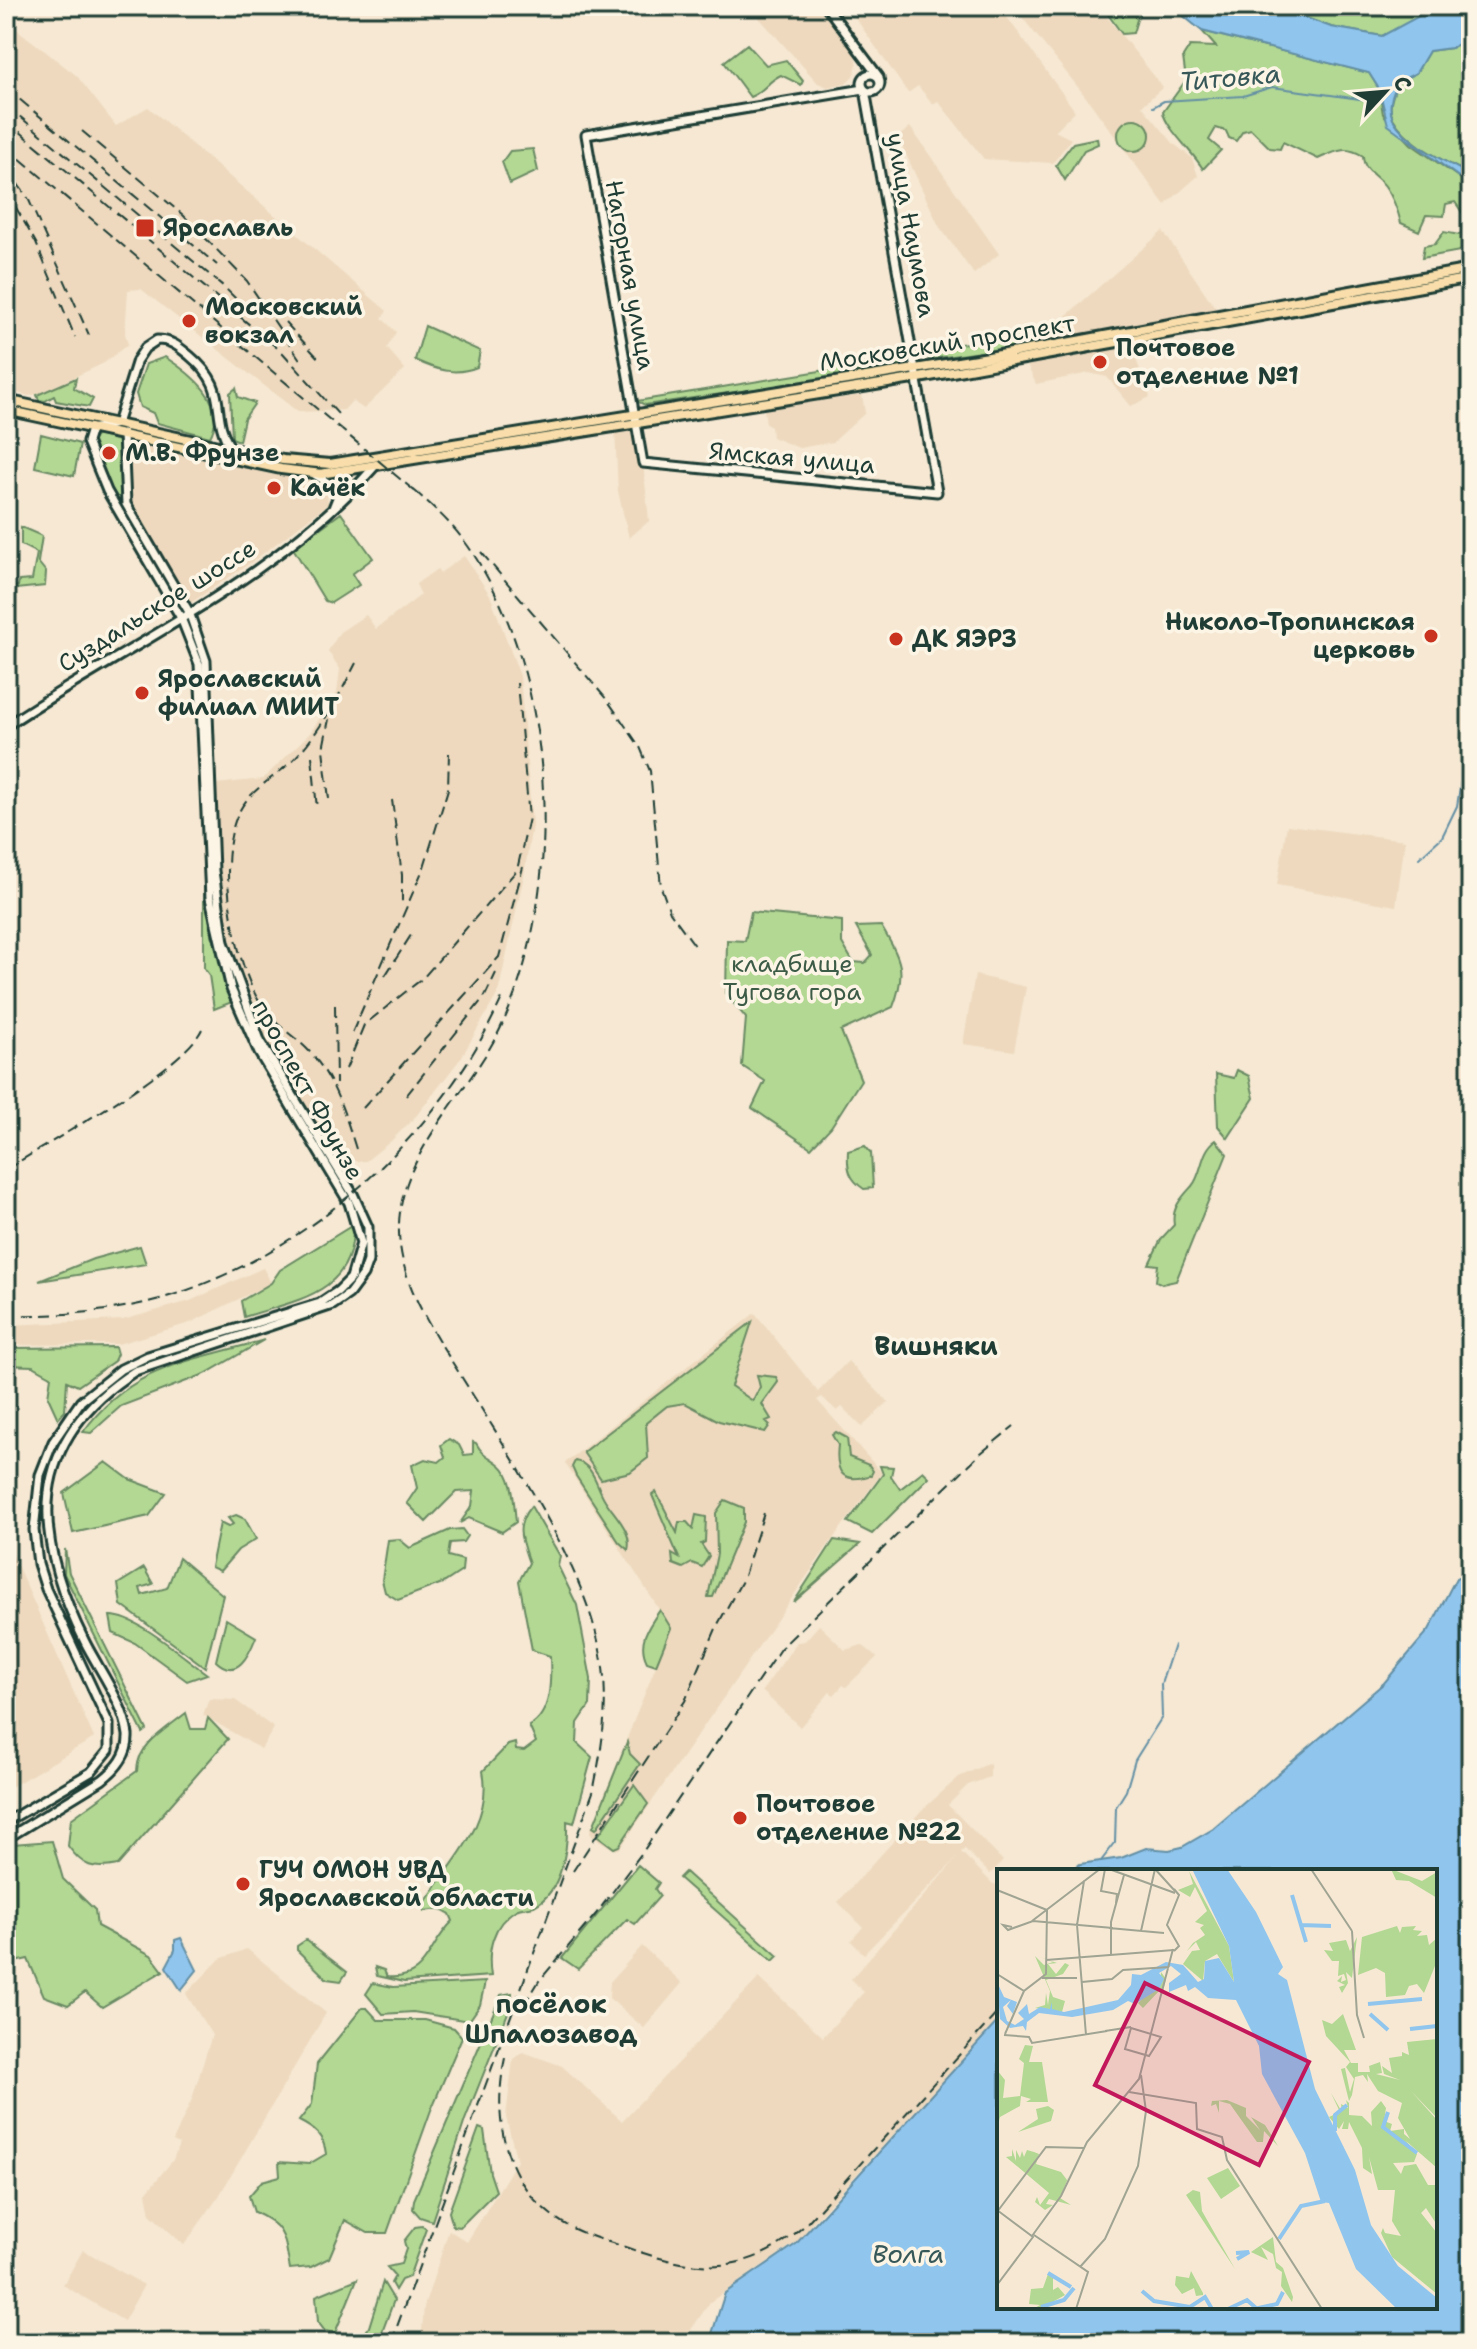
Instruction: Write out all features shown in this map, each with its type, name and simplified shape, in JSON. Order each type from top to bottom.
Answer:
[{"type":"main road","points":[[826,6],[879,77]]},
{"type":"main road","name":"улица Наумова","points":[[855,46],[870,106],[937,492]]},
{"type":"main road","points":[[875,91],[864,84],[869,74],[879,77]]},
{"type":"main road","name":"улица Наумова","points":[[870,106],[880,86],[879,77]]},
{"type":"main road","name":"Нагорная улица","points":[[643,463],[586,135],[845,91],[864,84]]},
{"type":"main road","name":"Московский проспект","points":[[918,373],[1471,269]]},
{"type":"main road","name":"Московский проспект","points":[[6,400],[297,463],[325,464],[382,451],[427,448],[634,418],[918,373],[1471,278]]},
{"type":"main road","points":[[89,433],[117,424],[141,353],[157,340],[170,341],[213,379],[222,430],[231,449]]},
{"type":"main road","name":"Московский проспект","points":[[6,410],[78,426],[89,433],[124,436],[317,474],[372,469],[634,418]]},
{"type":"main road","name":"проспект Фрунзе","points":[[6,1839],[102,1780],[114,1771],[127,1751],[125,1723],[68,1608],[50,1556],[47,1501],[59,1457],[72,1430],[90,1406],[135,1371],[333,1305],[358,1284],[368,1261],[370,1243],[363,1213],[261,1043],[224,942],[214,871],[208,677],[189,612],[126,504],[124,436],[117,424]]},
{"type":"main road","name":"проспект Фрунзе","points":[[6,1822],[91,1772],[102,1762],[111,1741],[105,1712],[54,1609],[38,1564],[34,1530],[38,1484],[53,1442],[66,1421],[98,1385],[148,1356],[320,1303],[351,1278],[361,1243],[349,1203],[259,1053],[222,960],[207,869],[201,677],[196,651],[181,618],[110,498],[89,433]]},
{"type":"main road","name":"Ямская улица","points":[[643,463],[937,492]]},
{"type":"main road","name":"Суздальское шоссе","points":[[6,726],[181,618],[326,515],[372,469]]},
{"type":"main road","points":[[317,474],[337,490],[336,504],[326,515]]},
{"type":"shaded area","points":[[759,6],[817,6],[854,52],[857,64],[854,75],[846,83],[828,87],[818,83],[753,11]]},
{"type":"shaded area","points":[[847,6],[943,6],[953,16],[967,7],[975,17],[987,6],[999,6],[1075,111],[1055,131],[1071,139],[1053,163],[984,159],[938,101],[933,104],[918,86],[908,93]]},
{"type":"shaded area","points":[[1013,6],[1098,6],[1163,87],[1142,106],[1174,144],[1192,158],[1198,176],[1165,205],[1086,97]]},
{"type":"shaded area","points":[[6,21],[77,76],[116,126],[148,107],[387,311],[382,318],[396,332],[387,348],[405,369],[364,409],[352,401],[344,410],[298,412],[141,289],[128,290],[125,334],[128,344],[104,363],[29,396],[6,390]]},
{"type":"shaded area","points":[[910,127],[999,254],[974,274],[939,226],[898,137]]},
{"type":"shaded area","points":[[1163,231],[1216,309],[1212,314],[1044,342],[1043,336]]},
{"type":"shaded area","points":[[1131,346],[1150,397],[1131,406],[1107,377],[1089,373],[1036,384],[1027,365]]},
{"type":"shaded area","points":[[862,395],[865,413],[833,442],[799,448],[772,437],[771,427],[766,424],[764,409]]},
{"type":"shaded area","points":[[632,427],[643,463],[649,521],[629,538],[618,491],[615,430]]},
{"type":"shaded area","points":[[134,444],[321,483],[327,490],[328,504],[252,562],[189,604],[132,503],[126,481],[126,452]]},
{"type":"shaded area","points":[[464,556],[490,595],[520,676],[532,825],[524,875],[498,993],[461,1058],[416,1116],[391,1141],[366,1161],[336,1161],[271,1052],[236,964],[222,904],[216,784],[263,779],[310,733],[337,693],[340,669],[328,651],[340,632],[366,615],[376,629],[421,595],[416,584],[437,569],[440,573]]},
{"type":"shaded area","points":[[1287,825],[1405,840],[1396,906],[1277,885]]},
{"type":"shaded area","points":[[975,975],[1026,987],[1014,1051],[963,1044]]},
{"type":"shaded area","points":[[263,1268],[271,1283],[190,1323],[118,1344],[8,1345],[8,1325],[123,1320],[190,1301]]},
{"type":"shaded area","points":[[755,1313],[818,1392],[848,1361],[888,1402],[862,1427],[842,1407],[837,1411],[822,1397],[817,1400],[882,1473],[829,1544],[620,1848],[615,1850],[592,1836],[590,1831],[671,1628],[565,1463]]},
{"type":"shaded area","points":[[6,1540],[94,1738],[6,1790]]},
{"type":"shaded area","points":[[819,1625],[845,1650],[862,1645],[877,1657],[846,1687],[843,1685],[834,1695],[830,1692],[800,1727],[762,1691],[797,1642],[805,1641]]},
{"type":"shaded area","points":[[209,1699],[235,1700],[274,1728],[261,1749],[203,1715]]},
{"type":"shaded area","points":[[990,1763],[990,1777],[968,1785],[948,1805],[1003,1861],[990,1874],[965,1849],[961,1852],[997,1885],[997,2022],[812,2223],[804,2237],[710,2302],[682,2343],[421,2343],[424,2307],[449,2230],[467,2242],[517,2161],[506,2117],[513,2059],[523,2052],[562,2066],[622,2121],[759,1978],[823,2037],[864,1992],[851,1979],[958,1857],[864,1954],[851,1941],[863,1927],[838,1902],[921,1811],[959,1777]]},
{"type":"shaded area","points":[[642,1946],[682,1983],[644,2028],[609,1998],[610,1982]]},
{"type":"shaded area","points":[[247,1949],[326,2013],[219,2196],[184,2245],[150,2214],[146,2193],[173,2160],[179,2144],[173,2141],[192,2099],[212,2035],[186,1994],[220,1959]]},
{"type":"shaded area","points":[[83,2250],[144,2285],[124,2321],[63,2285]]},
{"type":"green space","points":[[1102,6],[1141,6],[1133,33],[1122,34]]},
{"type":"green space","points":[[1273,6],[1446,6],[1382,36],[1331,27]]},
{"type":"green space","points":[[1451,6],[1471,6],[1471,175],[1408,136],[1393,118],[1391,109],[1398,81],[1416,73],[1429,51],[1451,48],[1465,20]]},
{"type":"green space","points":[[1202,31],[1369,73],[1379,89],[1383,114],[1411,144],[1471,186],[1471,249],[1422,258],[1424,246],[1435,244],[1444,232],[1459,235],[1470,224],[1455,202],[1446,204],[1444,216],[1426,215],[1419,231],[1401,223],[1385,186],[1368,169],[1363,156],[1351,151],[1336,152],[1318,159],[1283,142],[1280,149],[1270,148],[1251,129],[1243,131],[1236,141],[1229,138],[1226,131],[1216,128],[1209,140],[1221,150],[1203,169],[1169,125],[1163,112],[1186,80],[1183,57],[1190,46],[1216,47]]},
{"type":"green space","points":[[747,44],[766,65],[786,60],[803,81],[801,85],[781,75],[750,97],[724,62]]},
{"type":"green space","points":[[1134,119],[1145,124],[1150,135],[1145,146],[1134,151],[1123,146],[1118,135],[1123,124]]},
{"type":"green space","points":[[1097,138],[1098,144],[1084,150],[1065,180],[1056,165],[1073,143]]},
{"type":"green space","points":[[533,149],[538,171],[510,184],[502,162],[510,151]]},
{"type":"green space","points":[[425,326],[480,351],[477,367],[446,371],[415,360]]},
{"type":"green space","points":[[1030,333],[1032,345],[930,359],[923,356],[922,350]]},
{"type":"green space","points":[[165,357],[195,380],[211,401],[215,424],[210,437],[157,423],[153,413],[140,407],[136,394],[146,364]]},
{"type":"green space","points":[[905,357],[900,368],[645,405],[637,401]]},
{"type":"green space","points":[[76,378],[74,388],[93,399],[89,407],[56,401],[54,396],[45,401],[39,400],[37,395]]},
{"type":"green space","points":[[236,388],[238,397],[255,403],[244,419],[239,441],[232,438],[230,393]]},
{"type":"green space","points":[[41,434],[80,444],[74,476],[35,467]]},
{"type":"green space","points":[[97,435],[119,441],[123,509],[179,603],[176,605],[116,505],[91,442]]},
{"type":"green space","points":[[341,513],[373,558],[352,574],[359,585],[331,603],[325,601],[293,548]]},
{"type":"green space","points":[[21,527],[42,536],[38,562],[46,572],[45,586],[6,590],[6,587],[18,586],[19,581],[32,580],[37,553],[21,545]]},
{"type":"green space","points":[[204,849],[210,928],[232,1002],[214,1009],[209,975],[204,968]]},
{"type":"green space","name":"кладбище Тугова гора","points":[[751,912],[842,921],[842,943],[853,962],[865,963],[872,955],[856,927],[881,926],[900,965],[900,984],[893,1007],[841,1031],[861,1080],[831,1127],[811,1148],[752,1108],[765,1081],[742,1066],[746,1018],[726,994],[727,940],[745,941]]},
{"type":"green space","points":[[1237,1070],[1249,1076],[1254,1098],[1228,1138],[1218,1126],[1216,1074],[1234,1078]]},
{"type":"green space","points":[[1216,1140],[1227,1154],[1176,1281],[1162,1284],[1156,1281],[1158,1265],[1149,1264],[1161,1239],[1174,1225],[1178,1203],[1196,1181],[1207,1150]]},
{"type":"green space","points":[[865,1146],[871,1153],[873,1188],[864,1189],[852,1177],[848,1151]]},
{"type":"green space","points":[[353,1225],[351,1248],[344,1266],[333,1280],[302,1299],[244,1317],[241,1301],[271,1283],[280,1270]]},
{"type":"green space","points":[[140,1246],[146,1264],[39,1281],[93,1259]]},
{"type":"green space","points":[[752,1322],[731,1386],[753,1401],[760,1387],[757,1375],[776,1377],[778,1382],[762,1404],[771,1419],[766,1421],[770,1425],[765,1432],[719,1421],[685,1403],[667,1406],[646,1423],[648,1458],[630,1472],[601,1479],[583,1452]]},
{"type":"green space","points":[[264,1340],[205,1374],[121,1406],[91,1433],[83,1432],[121,1392],[142,1379],[186,1361]]},
{"type":"green space","points":[[6,1344],[10,1348],[115,1347],[117,1354],[114,1361],[78,1386],[67,1381],[65,1411],[58,1419],[48,1397],[51,1376],[33,1366],[6,1365]]},
{"type":"green space","points":[[836,1432],[847,1438],[849,1457],[869,1465],[873,1471],[871,1475],[853,1478],[842,1474],[838,1445],[832,1435]]},
{"type":"green space","points":[[449,1439],[459,1445],[464,1455],[473,1454],[473,1442],[476,1443],[505,1470],[516,1522],[502,1532],[469,1518],[460,1523],[472,1506],[474,1491],[456,1492],[426,1522],[407,1503],[417,1488],[412,1465],[425,1459],[439,1462],[445,1457],[441,1445]]},
{"type":"green space","points":[[575,1461],[586,1466],[594,1476],[628,1536],[628,1550],[619,1542],[576,1476],[572,1467]]},
{"type":"green space","points":[[106,1462],[129,1479],[166,1493],[149,1516],[73,1533],[64,1493]]},
{"type":"green space","points":[[880,1466],[893,1467],[891,1476],[900,1489],[923,1471],[929,1477],[872,1534],[848,1522],[883,1474]]},
{"type":"green space","points":[[656,1492],[677,1533],[679,1522],[687,1522],[693,1529],[696,1515],[706,1517],[705,1542],[701,1544],[709,1556],[702,1567],[692,1563],[683,1568],[673,1564],[672,1554],[679,1558],[652,1495]]},
{"type":"green space","points":[[725,1500],[744,1508],[744,1522],[713,1597],[708,1597],[717,1554],[716,1513]]},
{"type":"green space","points":[[531,1506],[560,1556],[558,1566],[577,1605],[591,1679],[590,1705],[578,1723],[577,1743],[592,1757],[574,1823],[567,1821],[561,1868],[551,1891],[543,1899],[534,1906],[516,1910],[496,1930],[490,1957],[491,1976],[404,1982],[377,1976],[375,1967],[384,1970],[387,1977],[411,1973],[426,1960],[453,1921],[450,1914],[441,1909],[424,1911],[423,1906],[475,1826],[485,1791],[483,1771],[508,1745],[515,1743],[516,1750],[524,1751],[536,1742],[529,1726],[537,1720],[546,1705],[550,1656],[532,1650],[519,1581],[529,1563],[521,1527]]},
{"type":"green space","points":[[236,1515],[245,1519],[256,1539],[238,1550],[220,1571],[211,1567],[220,1523],[228,1527],[233,1524],[228,1518]]},
{"type":"green space","points":[[462,1529],[467,1536],[463,1542],[450,1543],[448,1556],[463,1560],[462,1571],[445,1582],[398,1600],[385,1592],[382,1580],[388,1540],[399,1539],[410,1548],[450,1530]]},
{"type":"green space","points":[[834,1540],[860,1544],[794,1602]]},
{"type":"green space","points":[[65,1549],[69,1573],[147,1730],[143,1733],[64,1574]]},
{"type":"green space","points":[[179,1558],[223,1595],[205,1667],[121,1605],[118,1584],[144,1568],[153,1584],[140,1588],[142,1595],[167,1588]]},
{"type":"green space","points":[[660,1610],[671,1628],[656,1665],[647,1662],[643,1648],[648,1629]]},
{"type":"green space","points":[[110,1616],[133,1622],[207,1674],[187,1681],[135,1643],[113,1633]]},
{"type":"green space","points":[[226,1619],[256,1637],[246,1658],[230,1668],[216,1661]]},
{"type":"green space","points":[[186,1713],[191,1729],[205,1729],[208,1718],[228,1739],[118,1865],[95,1867],[84,1863],[68,1846],[71,1819],[137,1771],[147,1745]]},
{"type":"green space","points":[[627,1742],[630,1754],[640,1764],[596,1829],[593,1827]]},
{"type":"green space","points":[[634,1785],[648,1804],[619,1846],[614,1848],[598,1836]]},
{"type":"green space","points":[[52,1841],[63,1879],[95,1910],[97,1926],[151,1955],[163,1971],[102,2007],[85,1992],[68,2005],[44,1996],[28,1959],[6,1964],[6,1848],[12,1844]]},
{"type":"green space","points":[[638,1865],[659,1883],[655,1889],[660,1896],[635,1924],[627,1919],[578,1969],[562,1958]]},
{"type":"green space","points":[[685,1872],[778,1956],[773,1961],[679,1878]]},
{"type":"green space","points":[[306,1940],[347,1972],[341,1981],[327,1979],[297,1950],[297,1946]]},
{"type":"green space","points":[[485,1982],[480,2005],[469,2021],[413,2012],[383,2014],[366,1994],[373,1983],[393,1987]]},
{"type":"green space","points":[[512,1993],[511,2005],[465,2120],[432,2221],[420,2217],[413,2209],[414,2200],[501,1995]]},
{"type":"green space","points":[[362,2008],[367,2008],[378,2020],[425,2020],[454,2028],[462,2037],[431,2110],[387,2233],[368,2233],[345,2220],[329,2258],[311,2267],[290,2269],[282,2234],[272,2222],[254,2212],[249,2196],[262,2181],[280,2176],[279,2162],[309,2164],[326,2154],[318,2134],[299,2121],[312,2104],[317,2064]]},
{"type":"green space","points":[[479,2128],[484,2130],[490,2173],[496,2191],[460,2227],[453,2226],[449,2212]]},
{"type":"green space","points":[[415,2227],[426,2229],[409,2277],[401,2280],[395,2290],[391,2283],[395,2276],[387,2267],[401,2264],[406,2249],[404,2241]]},
{"type":"green space","points":[[357,2279],[335,2333],[325,2331],[318,2322],[316,2296]]},
{"type":"green space","points":[[383,2282],[394,2300],[378,2343],[359,2343],[369,2327]]},
{"type":"water","points":[[1171,6],[1273,6],[1331,27],[1382,36],[1430,10],[1451,6],[1465,20],[1467,40],[1451,48],[1429,51],[1416,73],[1398,82],[1391,109],[1399,128],[1428,152],[1471,175],[1471,186],[1388,125],[1379,89],[1369,73],[1202,31]]},
{"type":"water","name":"Волга","points":[[1471,1571],[1471,2343],[709,2343],[725,2293],[796,2244],[997,2022],[997,2309],[1437,2309],[1437,1869],[1074,1869],[1080,1864],[1121,1858],[1146,1848],[1169,1850],[1182,1847],[1213,1829],[1384,1683],[1429,1630],[1456,1578]]},
{"type":"water","points":[[181,1938],[197,1970],[181,1990],[166,1967],[175,1950],[175,1940]]},
{"type":"waterway","name":"Титовка","points":[[1153,107],[1164,101],[1243,96],[1272,87],[1382,102]]},
{"type":"waterway","points":[[1419,858],[1442,837],[1457,806],[1471,718]]},
{"type":"waterway","points":[[1101,1861],[1115,1843],[1116,1807],[1126,1791],[1135,1760],[1162,1717],[1161,1684],[1174,1645]]},
{"type":"railway","points":[[6,88],[217,265]]},
{"type":"railway","points":[[6,105],[223,286],[246,309]]},
{"type":"railway","points":[[6,120],[282,352],[338,414]]},
{"type":"railway","points":[[82,131],[183,215],[247,281],[301,361]]},
{"type":"railway","points":[[6,147],[418,494]]},
{"type":"railway","points":[[6,168],[28,198],[89,335]]},
{"type":"railway","points":[[6,190],[36,243],[75,337]]},
{"type":"railway","points":[[6,303],[13,330]]},
{"type":"railway","points":[[285,322],[321,361]]},
{"type":"railway","points":[[391,2343],[593,1792],[605,1707],[598,1641],[569,1562],[527,1482],[430,1326],[412,1290],[401,1253],[401,1204],[409,1177],[437,1125],[488,1051],[502,1025],[523,971],[536,912],[543,850],[543,786],[536,723],[522,663],[501,606],[474,555],[436,510],[410,487]]},
{"type":"railway","points":[[481,552],[608,701],[640,747],[650,771],[661,887],[670,912],[696,947]]},
{"type":"railway","points":[[356,663],[312,738],[293,760],[251,795],[240,810],[232,830],[228,882],[236,940],[253,991],[269,1015],[318,1062],[343,1110],[356,1149]]},
{"type":"railway","points":[[346,1069],[364,1025],[423,978],[517,870],[529,818],[517,683]]},
{"type":"railway","points":[[329,719],[323,749],[329,799]]},
{"type":"railway","points":[[352,1033],[424,867],[448,789],[449,753]]},
{"type":"railway","points":[[312,756],[317,809]]},
{"type":"railway","points":[[392,800],[402,875],[402,907]]},
{"type":"railway","points":[[363,1108],[499,957],[523,867]]},
{"type":"railway","points":[[385,976],[413,932]]},
{"type":"railway","points":[[406,1096],[485,996],[496,973]]},
{"type":"railway","points":[[6,1315],[94,1312],[137,1305],[179,1293],[230,1272],[279,1246],[326,1214],[370,1177],[410,1137],[446,1093],[477,1047],[502,998]]},
{"type":"railway","points":[[335,1005],[336,1084]]},
{"type":"railway","points":[[6,1170],[143,1084],[190,1046],[202,1029]]},
{"type":"railway","points":[[524,2006],[539,1981],[596,1914],[644,1850],[780,1649],[981,1453],[1014,1426]]},
{"type":"railway","points":[[573,1871],[685,1701],[718,1624],[743,1579],[764,1513]]},
{"type":"railway","points":[[505,2058],[500,2107],[508,2154],[531,2195],[548,2212],[584,2233],[653,2256],[698,2265],[720,2265],[741,2262],[762,2254],[783,2243],[804,2226],[997,2013]]},
{"type":"place","name":"Ярославль","points":[[145,228]]},
{"type":"place","name":"Московский вокзал","points":[[189,321]]},
{"type":"place","name":"Почтовое отделение №1","points":[[1100,362]]},
{"type":"place","name":"М.В. Фрунзе","points":[[109,453]]},
{"type":"place","name":"Качёк","points":[[274,488]]},
{"type":"place","name":"Николо-Тропинская церковь","points":[[1431,636]]},
{"type":"place","name":"ДК ЯЭРЗ","points":[[896,639]]},
{"type":"place","name":"Ярославский филиал МИИТ","points":[[142,693]]},
{"type":"place","name":"Почтовое отделение №22","points":[[740,1818]]},
{"type":"place","name":"ГУЧ ОМОН УВД Ярославской области","points":[[243,1884]]},
{"type":"district","name":"Вишняки","points":[[936,1345]]},
{"type":"district","name":"посёлок Шпалозавод","points":[[551,2018]]}]
